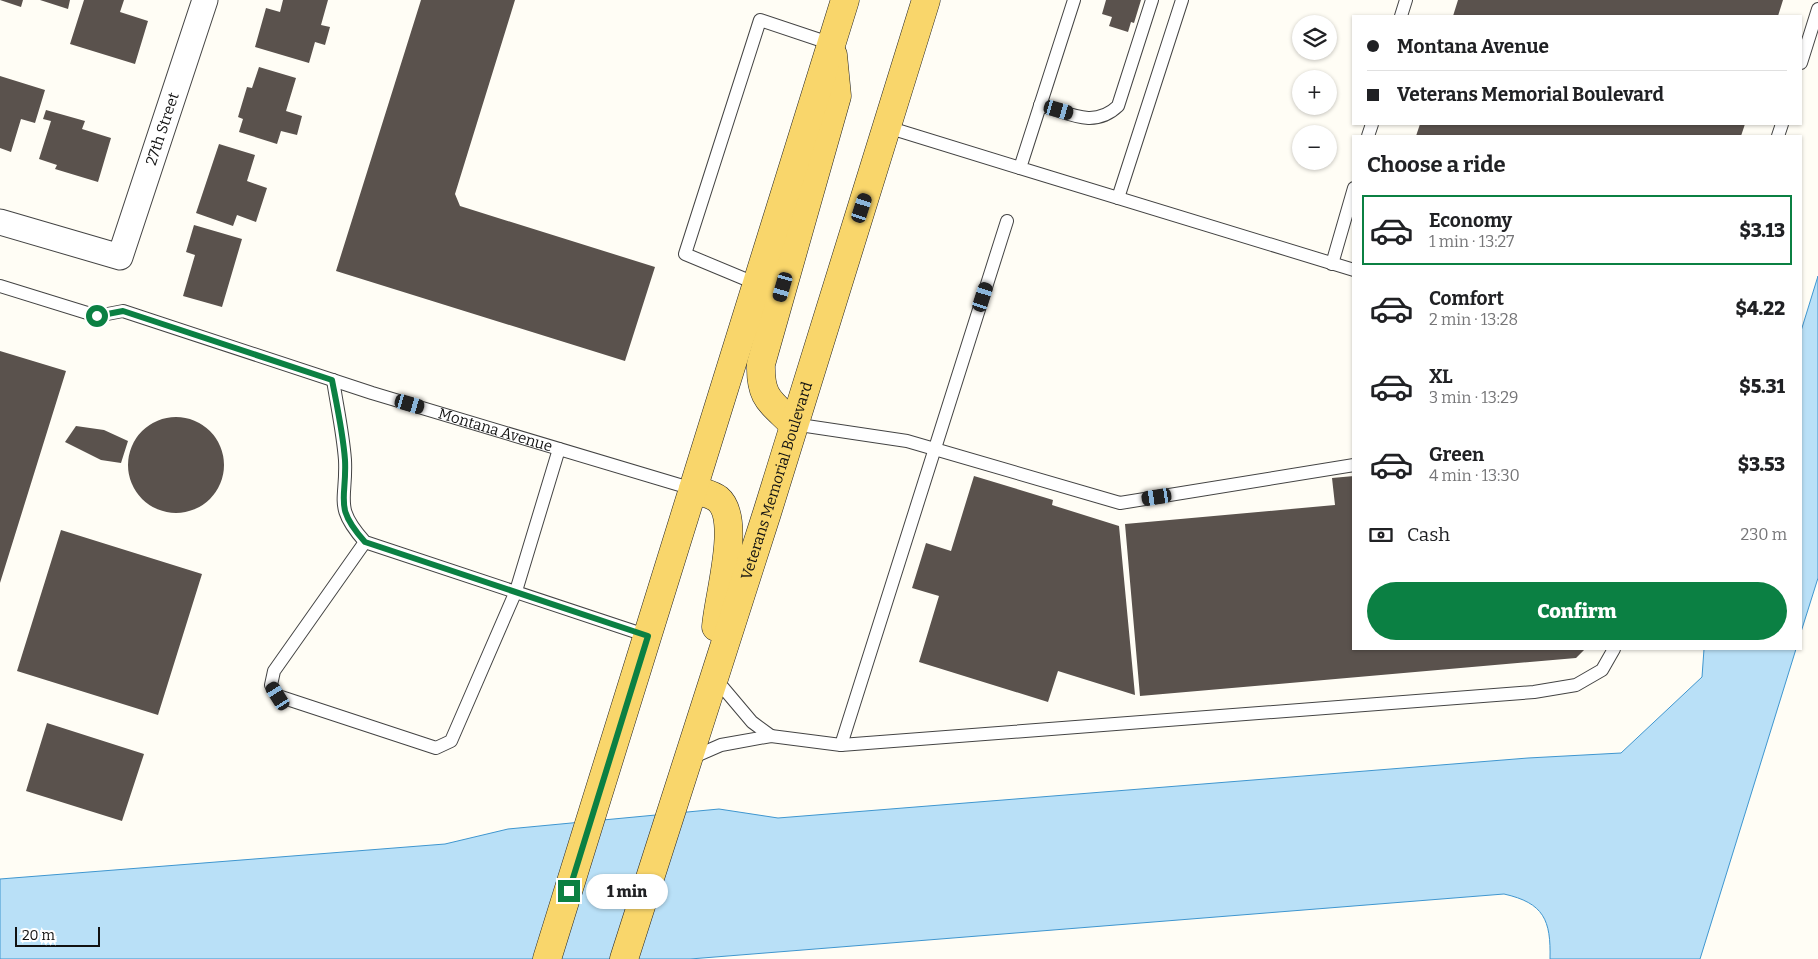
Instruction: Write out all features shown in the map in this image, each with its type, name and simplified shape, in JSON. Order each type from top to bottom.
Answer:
[{"type":"main road","points":[[547,959],[845,0]]},
{"type":"main road","name":"Veterans Memorial Boulevard","points":[[624,959],[713,676],[767,513],[926,0]]},
{"type":"main road","points":[[794,424],[766,397],[761,383],[761,364],[836,96],[832,44]]},
{"type":"main road","points":[[693,489],[717,498],[728,512],[727,559],[718,610],[713,676]]},
{"type":"street","name":"27th Street","points":[[0,222],[120,257],[205,0]]},
{"type":"lane","points":[[1020,168],[1074,0]]},
{"type":"lane","points":[[1040,105],[1094,120],[1108,116],[1118,106],[1152,0]]},
{"type":"lane","points":[[1118,198],[1182,0]]},
{"type":"lane","points":[[1401,15],[1406,0]]},
{"type":"lane","points":[[1802,60],[1818,9]]},
{"type":"lane","points":[[757,284],[685,254],[760,20],[832,44]]},
{"type":"lane","points":[[887,127],[1352,269]]},
{"type":"lane","points":[[1332,264],[1352,195]]},
{"type":"lane","points":[[841,745],[1007,221]]},
{"type":"lane","name":"Montana Avenue","points":[[0,286],[97,316],[123,311],[332,380],[693,489]]},
{"type":"lane","points":[[332,380],[345,461],[342,502],[350,524],[365,542],[648,636]]},
{"type":"lane","points":[[794,424],[908,441],[1120,503],[1352,465]]},
{"type":"lane","points":[[365,542],[274,671],[271,685],[278,696],[436,748],[451,741],[516,591],[558,449]]},
{"type":"lane","points":[[684,771],[721,745],[771,736],[841,745],[1534,692],[1576,685],[1602,670],[1613,650]]},
{"type":"lane","points":[[713,676],[752,722],[771,736]]},
{"type":"water","points":[[1818,276],[1818,578],[1802,629],[1802,328]]},
{"type":"water","points":[[1704,650],[1796,650],[1700,959],[1550,959],[1549,934],[1542,915],[1528,902],[1504,894],[690,959],[0,959],[0,879],[445,844],[508,829],[719,809],[778,818],[1528,758],[1621,753],[1702,677]]},
{"type":"building","points":[[0,0],[23,0],[21,7]]},
{"type":"building","points":[[40,0],[70,0],[68,9]]},
{"type":"building","points":[[84,0],[124,0],[120,12],[148,21],[135,64],[70,44]]},
{"type":"building","points":[[283,0],[328,0],[321,25],[330,27],[325,45],[315,42],[309,63],[255,47],[266,8],[280,12]]},
{"type":"building","points":[[421,0],[515,0],[455,194],[460,206],[655,267],[625,361],[336,271]]},
{"type":"building","points":[[1106,0],[1141,0],[1134,23],[1131,22],[1128,32],[1109,26],[1112,17],[1102,14]]},
{"type":"building","points":[[1458,0],[1783,0],[1778,15],[1453,15]]},
{"type":"building","points":[[259,67],[296,78],[286,111],[302,116],[297,135],[281,131],[277,144],[239,132],[243,119],[238,117],[247,87],[252,88]]},
{"type":"building","points":[[0,76],[45,90],[35,123],[21,119],[11,152],[0,148]]},
{"type":"building","points":[[46,110],[85,121],[82,129],[111,138],[98,182],[55,169],[57,165],[39,159],[51,121],[43,119]]},
{"type":"building","points":[[1420,125],[1745,125],[1741,135],[1416,135]]},
{"type":"building","points":[[219,144],[255,155],[247,181],[267,188],[256,222],[237,215],[233,226],[196,213]]},
{"type":"building","points":[[194,225],[242,239],[222,307],[183,296],[195,255],[186,252]]},
{"type":"building","points":[[0,351],[66,371],[0,583]]},
{"type":"building","points":[[176,417],[194,421],[210,431],[220,447],[224,465],[220,483],[210,499],[194,509],[176,513],[158,509],[142,499],[132,483],[128,465],[132,447],[142,431],[158,421]]},
{"type":"building","points":[[76,426],[104,430],[128,441],[121,463],[101,460],[65,442]]},
{"type":"building","points":[[974,476],[1053,500],[1052,505],[1119,526],[1135,695],[1058,671],[1048,702],[919,662],[939,596],[912,588],[926,543],[951,551]]},
{"type":"building","points":[[1352,476],[1352,650],[1584,650],[1576,658],[1140,696],[1125,524],[1335,505],[1332,478]]},
{"type":"building","points":[[61,530],[202,574],[158,715],[17,671]]},
{"type":"building","points":[[47,723],[144,754],[122,821],[26,791]]},
{"type":"route","points":[[97,316],[123,311],[332,380],[345,461],[342,502],[350,524],[365,542],[648,636],[569,891]]}]
